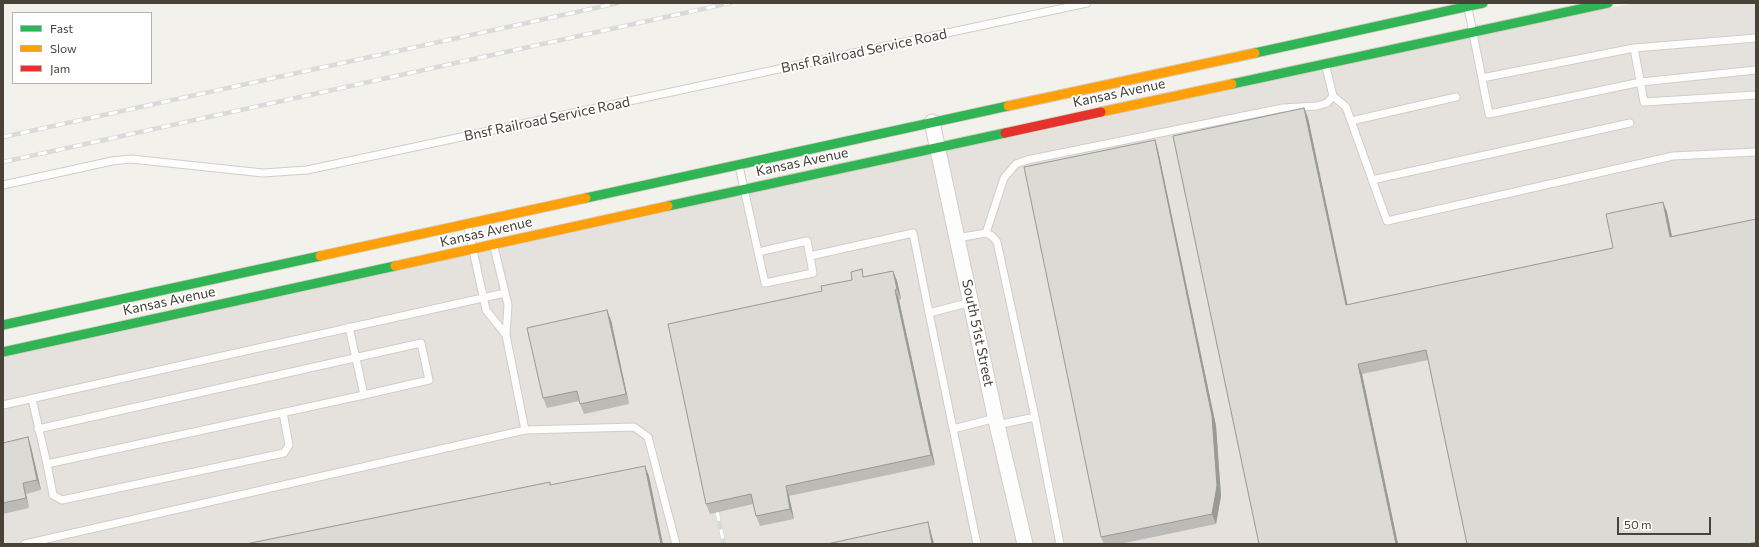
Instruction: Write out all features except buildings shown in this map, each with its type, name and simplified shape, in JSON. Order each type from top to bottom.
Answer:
[{"type":"main road","name":"Kansas Avenue","points":[[3,325],[467,226],[739,164],[1483,3]]},
{"type":"main road","name":"Kansas Avenue","points":[[3,352],[473,250],[494,244],[744,189],[1608,3]]},
{"type":"street","name":"South 51st Street","points":[[932,122],[1025,544]]},
{"type":"lane","name":"Bnsf Railroad Service Road","points":[[3,185],[112,161],[131,159],[263,173],[307,170],[1087,3]]},
{"type":"lane","points":[[1468,6],[1490,114],[1641,82],[1756,70]]},
{"type":"lane","points":[[1482,78],[1634,48],[1756,38]]},
{"type":"lane","points":[[1634,48],[1644,102],[1756,95]]},
{"type":"lane","points":[[1325,63],[1333,96],[1346,107],[1387,220],[1673,156],[1756,152]]},
{"type":"lane","points":[[986,233],[1004,178],[1016,164],[1027,160],[1283,108],[1317,106],[1327,103],[1333,96]]},
{"type":"lane","points":[[1351,121],[1456,97]]},
{"type":"lane","points":[[1372,180],[1630,123]]},
{"type":"lane","points":[[739,164],[764,283],[813,273],[807,241],[758,252]]},
{"type":"lane","points":[[467,226],[486,310],[506,335]]},
{"type":"lane","points":[[810,256],[913,233],[977,544]]},
{"type":"lane","points":[[957,238],[986,233],[992,236],[997,242],[1035,417],[1060,544]]},
{"type":"lane","points":[[494,244],[508,305],[506,335],[525,430]]},
{"type":"lane","points":[[3,405],[505,293]]},
{"type":"lane","points":[[929,313],[971,302]]},
{"type":"lane","points":[[348,327],[364,394]]},
{"type":"lane","points":[[38,429],[421,343],[429,380],[46,464]]},
{"type":"lane","points":[[32,398],[54,495],[62,500],[284,453],[289,445],[282,413]]},
{"type":"lane","points":[[953,428],[1035,417]]},
{"type":"lane","points":[[25,544],[525,430],[634,427],[648,437],[676,544]]},
{"type":"shaded area","points":[[1634,3],[1756,3],[1756,544],[3,544],[3,355]]},
{"type":"railway","points":[[3,137],[618,3]]},
{"type":"railway","points":[[3,162],[730,3]]},
{"type":"railway","points":[[717,512],[724,544]]},
{"type":"traffic: fast","points":[[1255,53],[1483,3]]},
{"type":"traffic: fast","points":[[1232,84],[1608,3]]},
{"type":"traffic: fast","points":[[586,198],[1008,106]]},
{"type":"traffic: fast","points":[[668,206],[1005,133]]},
{"type":"traffic: fast","points":[[3,325],[320,256]]},
{"type":"traffic: fast","points":[[3,352],[395,266]]},
{"type":"traffic: slow","points":[[1008,106],[1255,53]]},
{"type":"traffic: slow","points":[[1101,112],[1232,84]]},
{"type":"traffic: slow","points":[[320,256],[586,198]]},
{"type":"traffic: slow","points":[[395,266],[668,206]]},
{"type":"traffic: jam","points":[[1005,133],[1101,112]]}]
